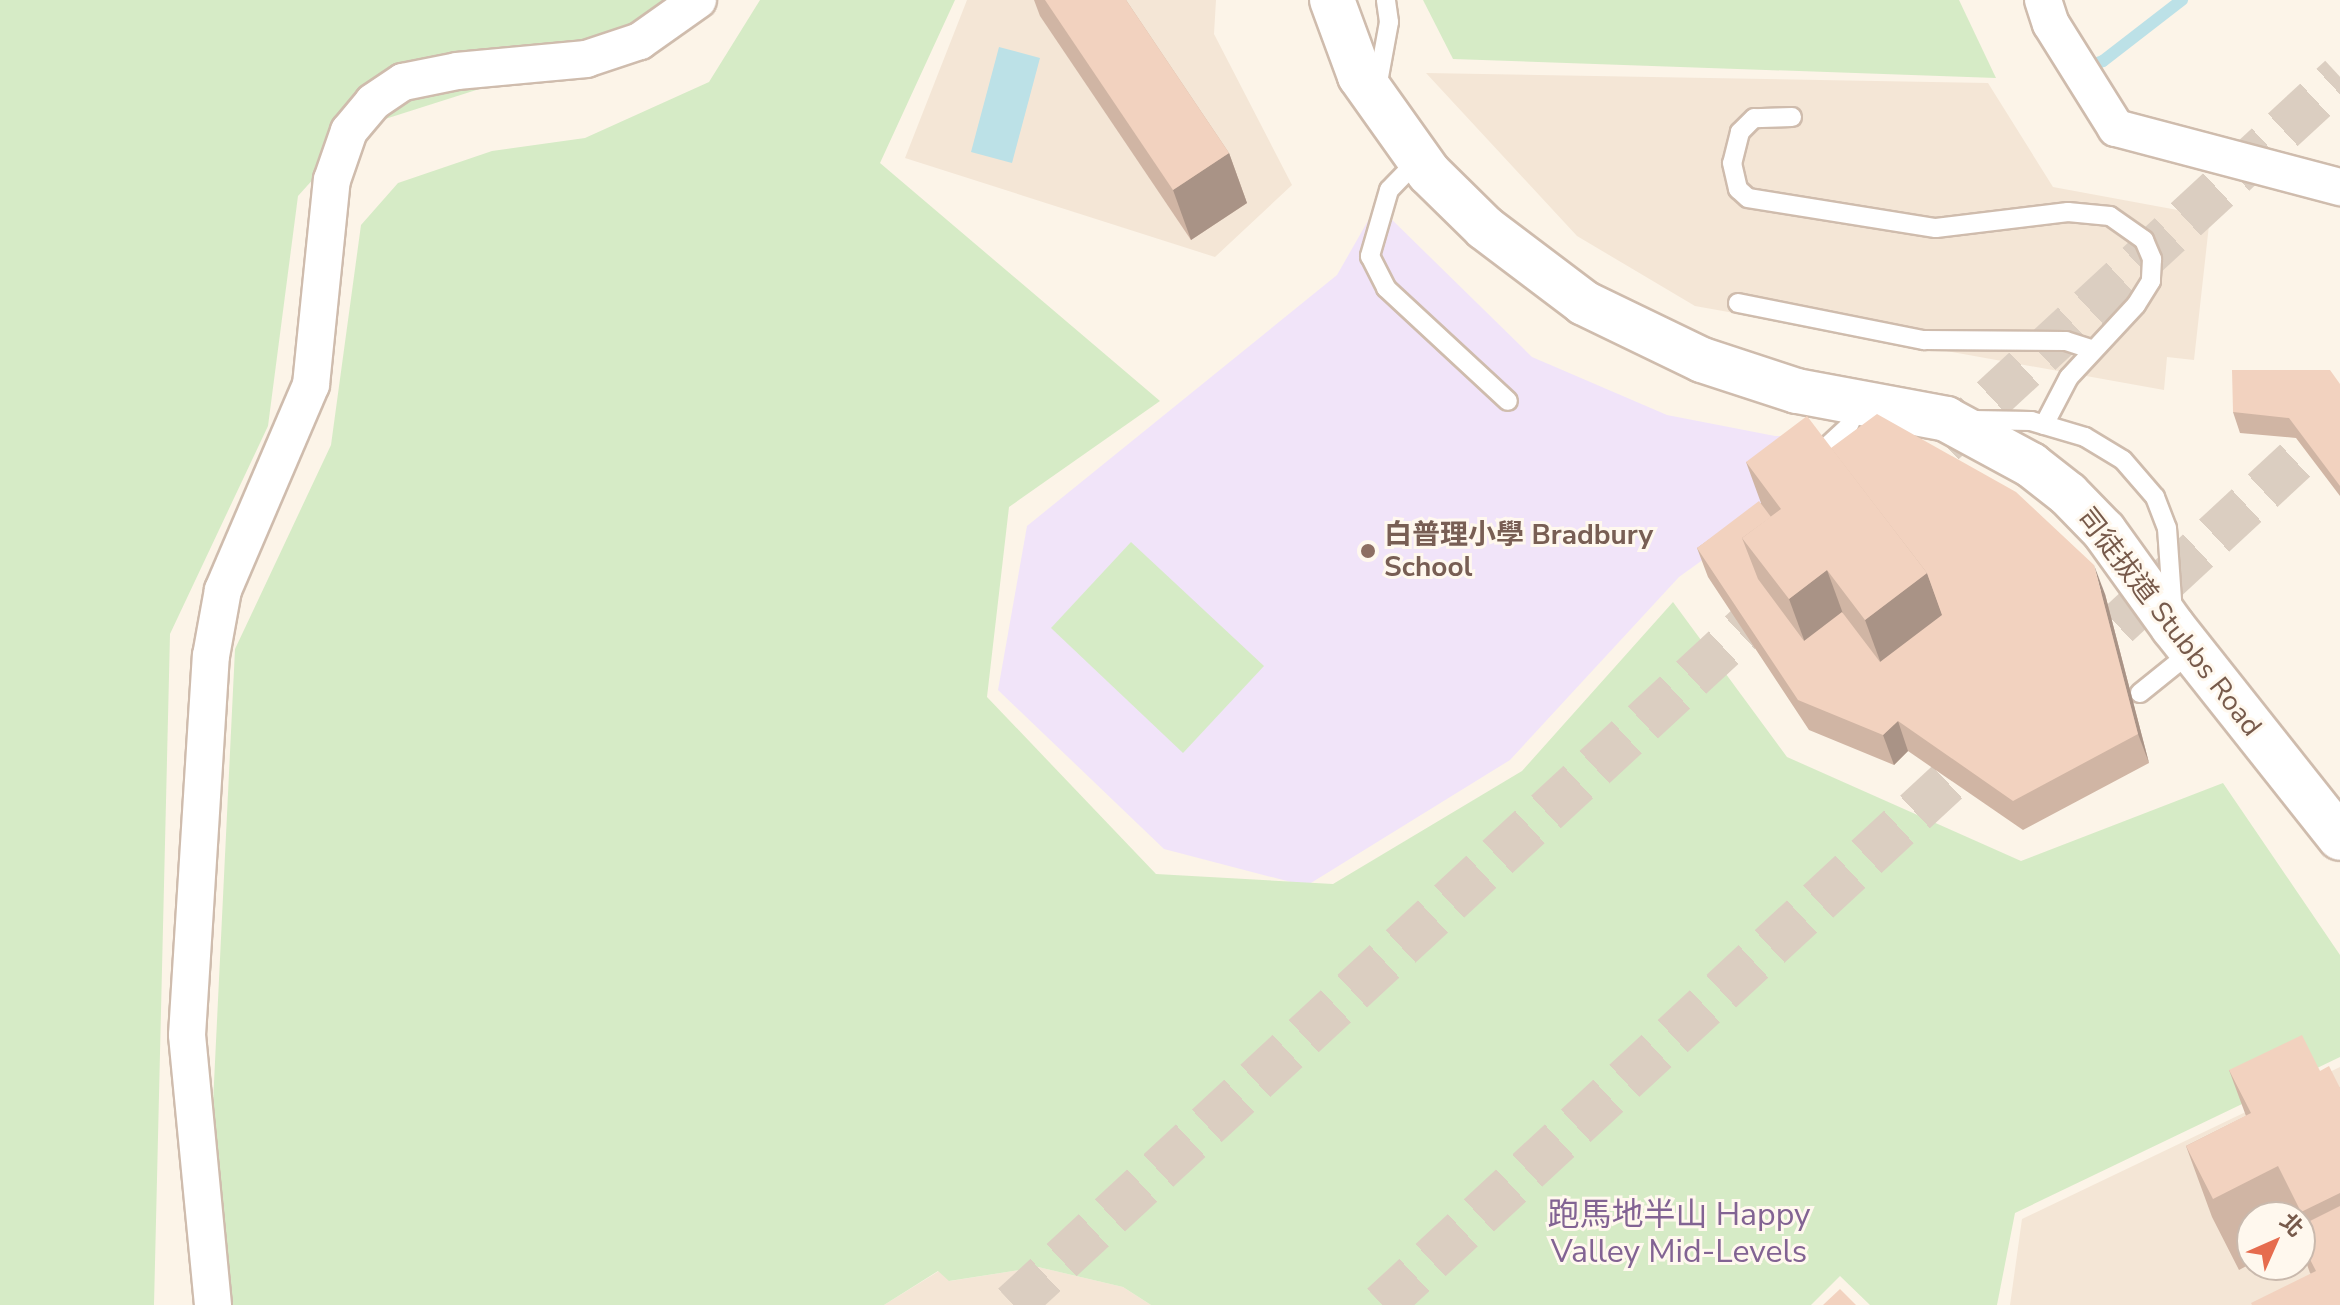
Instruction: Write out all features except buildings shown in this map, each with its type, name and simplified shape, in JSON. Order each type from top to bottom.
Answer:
[{"type":"main road","name":"司徒拔道 Stubbs Road","points":[[1332,0],[1360,76],[1419,159],[1485,228],[1584,303],[1702,360],[1797,391],[1946,419],[2031,465],[2068,494],[2104,531],[2182,639],[2340,838]]},
{"type":"street","points":[[213,1305],[187,1035],[211,656],[223,590],[311,385],[332,180],[349,131],[373,102],[403,82],[448,72],[546,65],[604,54],[659,31],[698,0]]},
{"type":"street","points":[[2047,12],[2116,128],[2340,187]]},
{"type":"lane","points":[[1377,100],[1389,22],[1386,0]]},
{"type":"lane","points":[[1792,117],[1754,118],[1740,132],[1732,163],[1738,189],[1748,198],[1936,228],[2068,212],[2110,216],[2129,224],[2144,240],[2152,259],[2151,281],[2069,377],[2044,425]]},
{"type":"lane","points":[[1419,159],[1389,190],[1370,256],[1386,288],[1508,401]]},
{"type":"lane","points":[[1738,303],[1924,340],[2066,341],[2093,350]]},
{"type":"lane","points":[[1800,469],[1848,427],[1859,403]]},
{"type":"lane","points":[[1946,419],[2044,425],[2085,437],[2123,460],[2155,497],[2167,528],[2182,639],[2140,693]]},
{"type":"shaded area","points":[[967,0],[1216,0],[1214,34],[1292,185],[1215,257],[905,158]]},
{"type":"shaded area","points":[[1426,73],[1988,83],[2053,187],[2210,216],[2194,360],[2167,357],[2164,390],[1695,306],[1577,236]]},
{"type":"shaded area","name":"白普理小學 Bradbury School","points":[[1377,205],[1532,357],[1667,415],[1775,436],[1872,438],[1679,577],[1510,760],[1306,886],[1164,849],[998,690],[1027,526],[1337,275]]},
{"type":"shaded area","points":[[2340,1067],[2340,1305],[2010,1305],[2022,1219]]},
{"type":"shaded area","points":[[1038,1267],[1123,1287],[1151,1305],[884,1305],[939,1271],[950,1281]]},
{"type":"green space","points":[[0,0],[683,0],[664,30],[360,127],[298,196],[268,426],[170,634],[154,1305],[0,1305]]},
{"type":"green space","points":[[760,0],[955,0],[880,163],[1160,401],[1009,507],[987,697],[1156,874],[1333,884],[1522,771],[1673,602],[1787,757],[2021,861],[2223,783],[2340,955],[2340,1057],[2015,1213],[1997,1305],[1870,1305],[1840,1276],[1811,1305],[1151,1305],[1123,1287],[1038,1267],[949,1281],[938,1271],[884,1305],[227,1305],[212,1124],[235,649],[331,445],[361,225],[398,183],[492,151],[585,138],[709,82]]},
{"type":"green space","points":[[1423,0],[1959,0],[1996,78],[1453,59]]},
{"type":"green space","points":[[1131,542],[1264,666],[1183,753],[1051,628]]},
{"type":"water","points":[[999,47],[1040,58],[1012,163],[971,152]]},
{"type":"waterway","points":[[2081,69],[2103,61],[2182,0]]},
{"type":"tunnel","points":[[1895,488],[2340,77]]},
{"type":"tunnel","points":[[2069,670],[2340,419]]},
{"type":"tunnel","points":[[1013,1305],[1786,590]]},
{"type":"tunnel","points":[[1382,1305],[1995,738]]},
{"type":"place","name":"白普理小學 Bradbury School","points":[[1368,551]]},
{"type":"district","name":"跑馬地半山 Happy Valley Mid-Levels","points":[[1679,1234]]}]
